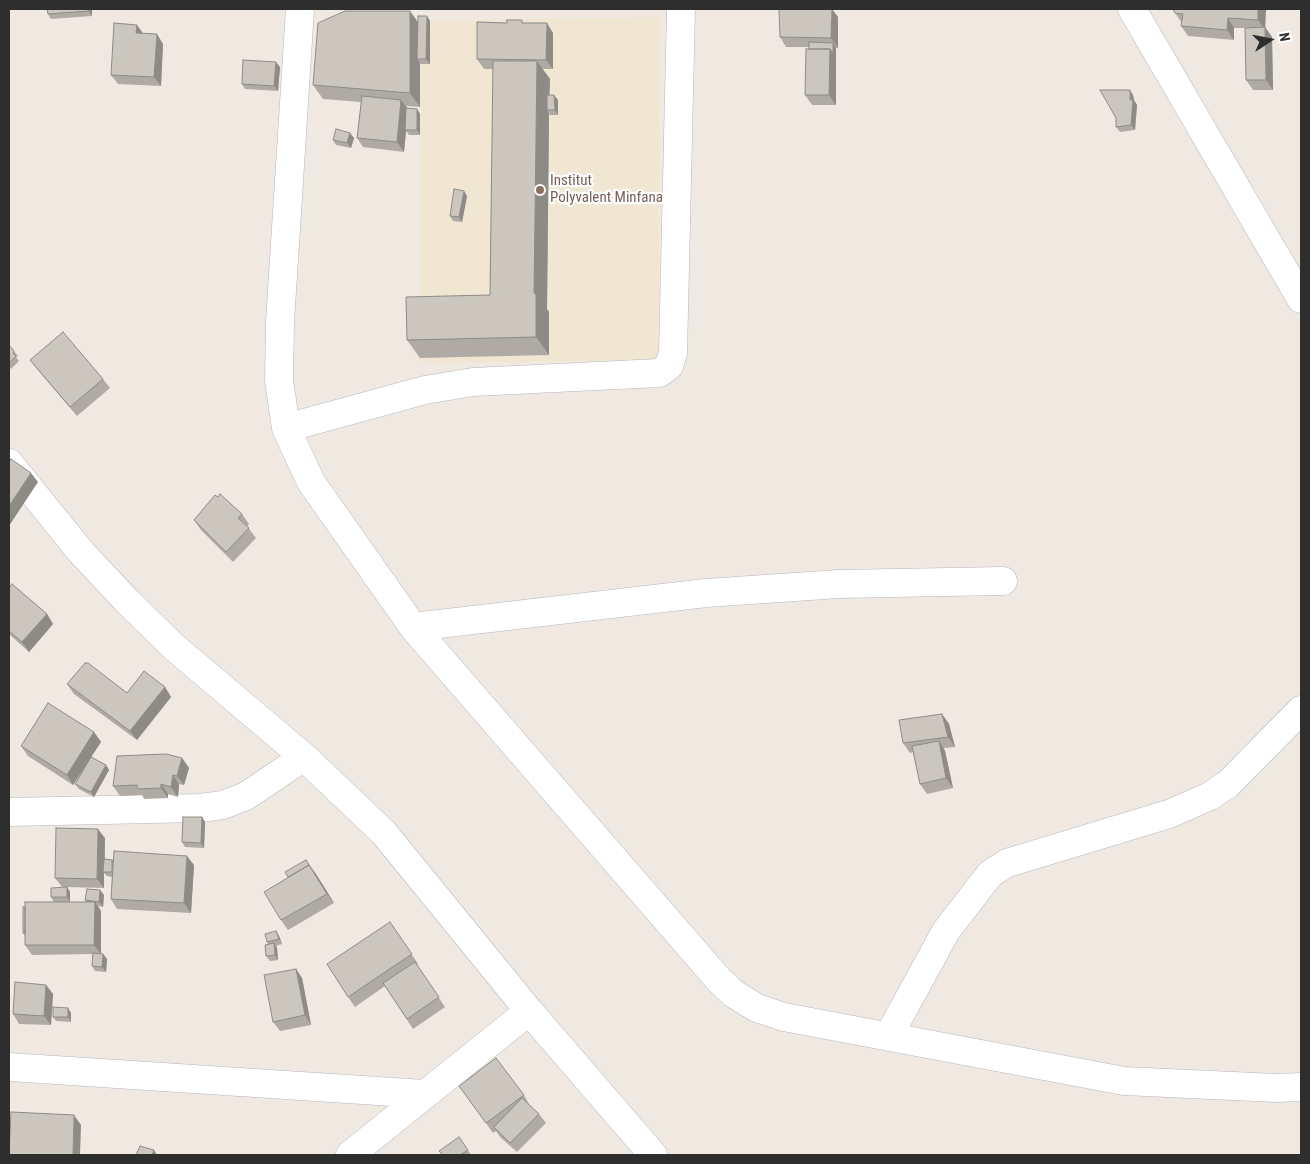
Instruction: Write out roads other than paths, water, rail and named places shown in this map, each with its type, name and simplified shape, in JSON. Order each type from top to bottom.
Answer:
[{"type":"street","points":[[300,9],[280,322],[279,380],[286,428],[311,482],[413,627],[734,994],[757,1008],[784,1017],[1124,1081],[1277,1088],[1301,1087]]},
{"type":"street","points":[[286,428],[425,390],[473,382],[659,373],[669,366],[672,353],[681,9]]},
{"type":"street","points":[[1132,9],[1301,300]]},
{"type":"street","points":[[9,463],[81,552],[174,648],[304,757],[384,833],[529,1011],[653,1155]]},
{"type":"street","points":[[413,627],[716,593],[839,584],[1003,581]]},
{"type":"street","points":[[888,1037],[946,931],[990,874],[1008,863],[1169,814],[1210,796],[1228,784],[1301,710]]},
{"type":"street","points":[[9,812],[200,808],[223,804],[246,796],[304,757]]},
{"type":"street","points":[[350,1155],[529,1011]]},
{"type":"street","points":[[9,1067],[424,1094]]},
{"type":"place","name":"Institut Polyvalent Minfana","points":[[540,190]]}]
